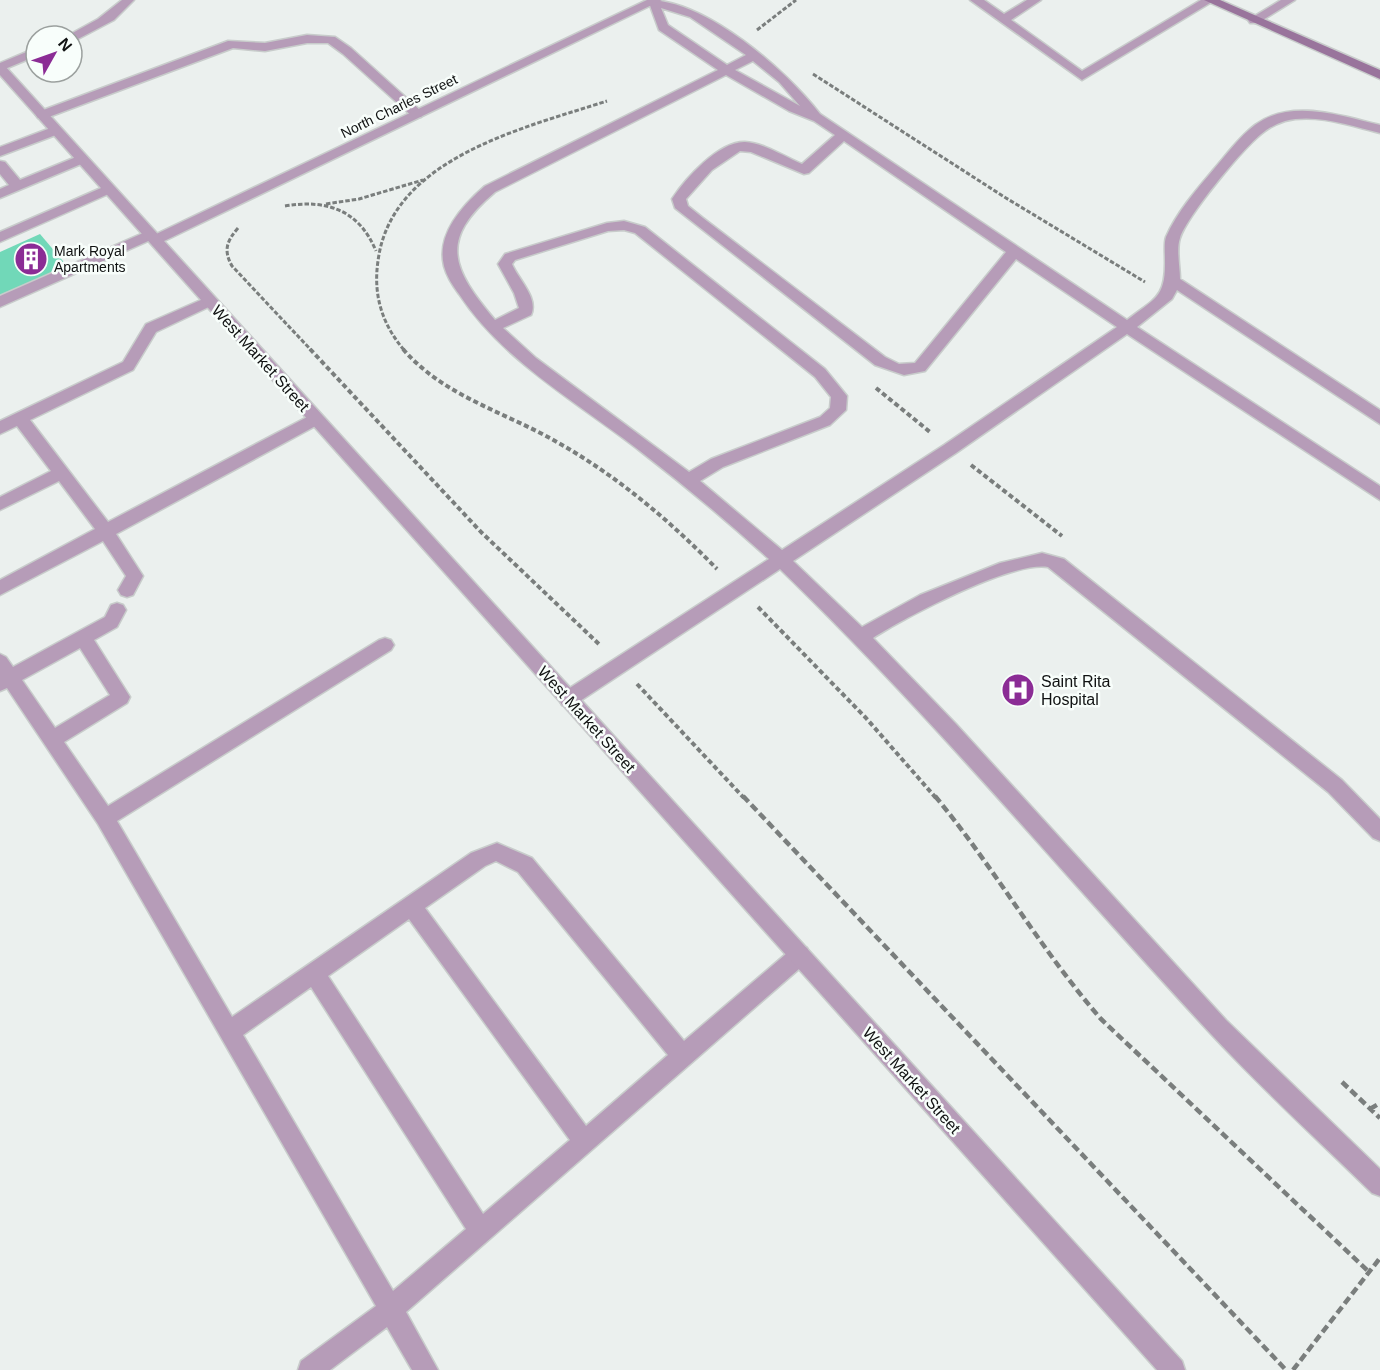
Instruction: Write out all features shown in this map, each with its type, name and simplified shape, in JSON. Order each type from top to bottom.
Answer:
[{"type":"main road","points":[[1210,0],[1380,75]]},
{"type":"street","points":[[84,32],[118,12],[128,0]]},
{"type":"street","points":[[654,0],[694,15],[754,56],[783,79],[818,118]]},
{"type":"street","points":[[654,0],[663,27],[728,71],[793,108],[818,118],[1014,252],[1380,494]]},
{"type":"street","name":"North Charles Street","points":[[0,302],[152,237],[417,114],[654,0]]},
{"type":"street","points":[[976,0],[1082,76],[1210,0]]},
{"type":"street","points":[[1003,20],[1035,0]]},
{"type":"street","points":[[1254,20],[1288,0]]},
{"type":"street","points":[[42,115],[231,44],[250,43],[265,46],[307,39],[331,40],[347,51],[417,114]]},
{"type":"street","points":[[754,56],[490,189],[466,211],[456,225],[449,251],[453,274],[470,301],[492,327],[550,376],[689,480],[779,559],[861,637],[1221,1029],[1380,1185]]},
{"type":"street","points":[[0,68],[24,57]]},
{"type":"street","name":"West Market Street","points":[[0,68],[1173,1370]]},
{"type":"street","points":[[568,699],[950,448],[1127,327],[1167,296],[1173,281],[1172,239],[1184,218],[1215,176],[1261,127],[1282,118],[1300,115],[1323,116],[1380,129]]},
{"type":"street","points":[[0,152],[56,130]]},
{"type":"street","points":[[843,135],[804,170],[744,146],[732,149],[685,188],[679,199],[682,208],[880,361],[896,370],[908,371],[920,367],[1014,252]]},
{"type":"street","points":[[0,194],[81,159]]},
{"type":"street","points":[[0,165],[17,186]]},
{"type":"street","points":[[0,237],[108,189]]},
{"type":"street","points":[[492,327],[526,311],[527,303],[507,272],[505,264],[510,257],[570,237],[624,225],[640,230],[683,263],[820,373],[839,396],[838,410],[825,422],[717,463],[689,480]]},
{"type":"street","points":[[1173,281],[1380,417]]},
{"type":"street","points":[[0,428],[128,366],[151,328],[210,301]]},
{"type":"street","points":[[20,418],[60,473],[107,530],[135,576],[127,591]]},
{"type":"street","points":[[0,588],[315,419]]},
{"type":"street","points":[[0,504],[60,473]]},
{"type":"street","points":[[861,637],[885,621],[924,601],[981,577],[1026,562],[1044,559],[1058,564],[1335,786],[1380,832]]},
{"type":"street","points":[[117,610],[111,622],[4,674],[105,818],[426,1370]]},
{"type":"street","points":[[51,740],[121,697],[83,637]]},
{"type":"street","points":[[105,818],[385,645]]},
{"type":"street","points":[[229,1032],[478,859],[497,852],[525,865],[683,1056]]},
{"type":"street","points":[[411,905],[584,1141]]},
{"type":"street","points":[[310,1370],[390,1310],[800,955]]},
{"type":"street","points":[[314,973],[481,1231]]},
{"type":"path","points":[[752,34],[796,0]]},
{"type":"path","points":[[812,73],[1006,198],[1145,283]]},
{"type":"path","points":[[276,209],[288,205],[359,199],[424,180]]},
{"type":"path","points":[[319,204],[343,210],[355,218],[372,239],[376,251]]},
{"type":"path","points":[[245,220],[227,240],[225,249],[227,259],[236,273],[327,365],[481,532],[591,634],[1286,1370]]},
{"type":"path","points":[[868,381],[1062,537]]},
{"type":"path","points":[[758,606],[825,673],[922,780],[1101,1018],[1176,1092],[1219,1129],[1369,1272]]},
{"type":"path","points":[[1341,1082],[1380,1118]]},
{"type":"path","points":[[1370,1109],[1380,1103]]},
{"type":"path","points":[[1293,1370],[1380,1258]]},
{"type":"building","name":"Mark Royal Apartments","points":[[40,234],[68,267],[0,298],[0,252]]},
{"type":"place","name":"Mark Royal Apartments","points":[[31,259]]},
{"type":"place","name":"Saint Rita Hospital","points":[[1018,690]]}]
